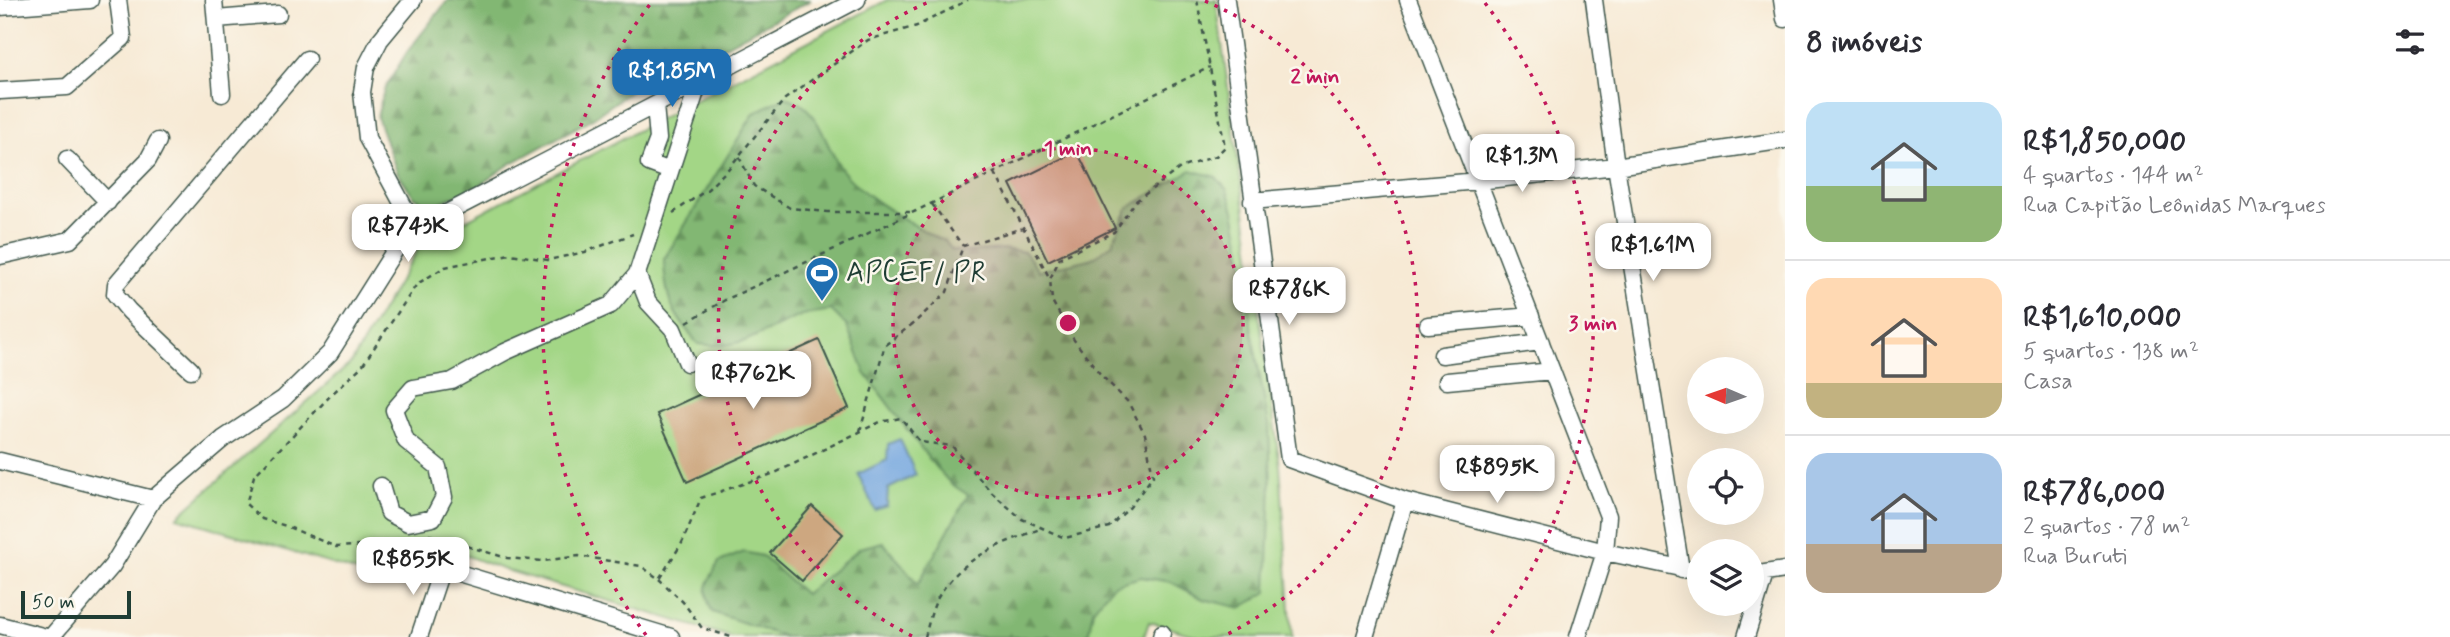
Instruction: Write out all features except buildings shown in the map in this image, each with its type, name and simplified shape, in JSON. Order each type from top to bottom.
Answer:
[{"type":"street","points":[[0,7],[90,0]]},
{"type":"street","points":[[0,91],[67,88],[123,38],[118,0]]},
{"type":"street","points":[[214,0],[222,94]]},
{"type":"street","points":[[413,0],[380,40],[366,67],[362,92],[367,138],[416,229]]},
{"type":"street","points":[[51,637],[112,566],[153,499],[223,439],[283,399],[330,353],[396,250],[416,229],[857,0]]},
{"type":"street","points":[[1226,0],[1289,459],[1405,500],[1687,571]]},
{"type":"street","points":[[1408,0],[1608,516],[1605,552],[1578,637]]},
{"type":"street","points":[[1594,0],[1616,166],[1681,570]]},
{"type":"street","points":[[1782,0],[1785,19]]},
{"type":"street","points":[[215,19],[278,14]]},
{"type":"street","points":[[191,370],[129,311],[115,294],[116,284],[307,59]]},
{"type":"street","points":[[381,486],[389,513],[408,523],[433,518],[444,497],[438,467],[406,441],[394,410],[413,388],[452,381],[505,352],[611,305],[637,274],[699,82]]},
{"type":"street","points":[[655,104],[658,139],[649,163],[670,171]]},
{"type":"street","points":[[658,139],[679,147]]},
{"type":"street","points":[[1252,201],[1616,166],[1785,140]]},
{"type":"street","points":[[0,256],[70,240],[148,160],[158,141]]},
{"type":"street","points":[[67,159],[108,202]]},
{"type":"street","points":[[637,274],[648,302],[673,330],[687,363]]},
{"type":"street","points":[[1428,326],[1531,316]]},
{"type":"street","points":[[1442,355],[1541,342]]},
{"type":"street","points":[[1447,381],[1552,371]]},
{"type":"street","points":[[0,461],[153,499]]},
{"type":"street","points":[[1365,637],[1405,500]]},
{"type":"street","points":[[419,637],[442,568],[660,635]]},
{"type":"street","points":[[1764,573],[1785,570]]},
{"type":"street","points":[[1746,637],[1750,616]]},
{"type":"street","points":[[0,625],[46,637]]},
{"type":"path","points":[[732,637],[702,628],[683,602],[641,566],[579,556],[544,561],[507,558],[423,533],[404,551],[378,558],[358,546],[336,547],[262,519],[246,504],[254,476],[362,366],[417,284],[444,267],[510,254],[548,260],[585,252],[652,226],[708,189],[739,157],[785,99],[868,40],[917,26],[968,0]]},
{"type":"path","points":[[1050,279],[1060,258],[1114,232],[1136,201],[1180,168],[1216,156],[1224,147],[1197,0]]},
{"type":"path","points":[[673,330],[736,295],[932,204],[1210,67]]},
{"type":"path","points":[[739,157],[754,186],[790,208],[828,212],[916,211]]},
{"type":"path","points":[[659,579],[682,543],[701,498],[775,473],[880,422],[901,418],[920,442],[952,446],[991,492],[1022,519],[1065,538],[1109,527],[1130,507],[1153,476],[1145,434],[1128,402],[1101,375],[1074,340],[1052,301],[1050,279],[995,173]]},
{"type":"path","points":[[932,204],[963,246]]},
{"type":"path","points":[[963,246],[1024,228]]},
{"type":"path","points":[[860,431],[885,345],[914,323],[947,292],[963,246]]},
{"type":"path","points":[[925,637],[936,601],[959,569],[993,547],[1042,528]]},
{"type":"green space","points":[[448,0],[811,0],[669,76],[640,85],[590,120],[510,164],[480,185],[437,204],[425,203],[414,197],[397,172],[377,117],[384,90],[407,52]]},
{"type":"green space","name":"APCEF/ PR","points":[[887,0],[1216,0],[1280,466],[1292,637],[1200,637],[1149,622],[1144,637],[731,637],[502,569],[438,545],[393,583],[177,517],[352,362],[421,244]]},
{"type":"green space","points":[[785,97],[797,101],[814,117],[843,171],[874,199],[945,241],[952,250],[964,252],[1004,249],[1025,252],[1039,271],[1090,259],[1100,253],[1112,244],[1128,208],[1191,170],[1216,177],[1227,190],[1234,211],[1246,270],[1252,334],[1269,424],[1271,485],[1267,592],[1241,608],[1203,599],[1171,582],[1141,577],[1113,585],[1093,610],[1088,637],[785,637],[712,612],[707,597],[711,576],[719,562],[744,552],[762,556],[805,594],[860,548],[883,542],[918,584],[968,495],[950,483],[930,460],[865,373],[847,326],[831,310],[802,315],[745,341],[721,346],[698,344],[676,314],[668,296],[664,259],[754,113]]},
{"type":"water","points":[[900,439],[916,475],[888,489],[887,506],[875,510],[858,474],[887,460],[888,444]]},
{"type":"place","name":"APCEF/ PR","points":[[822,303]]}]
